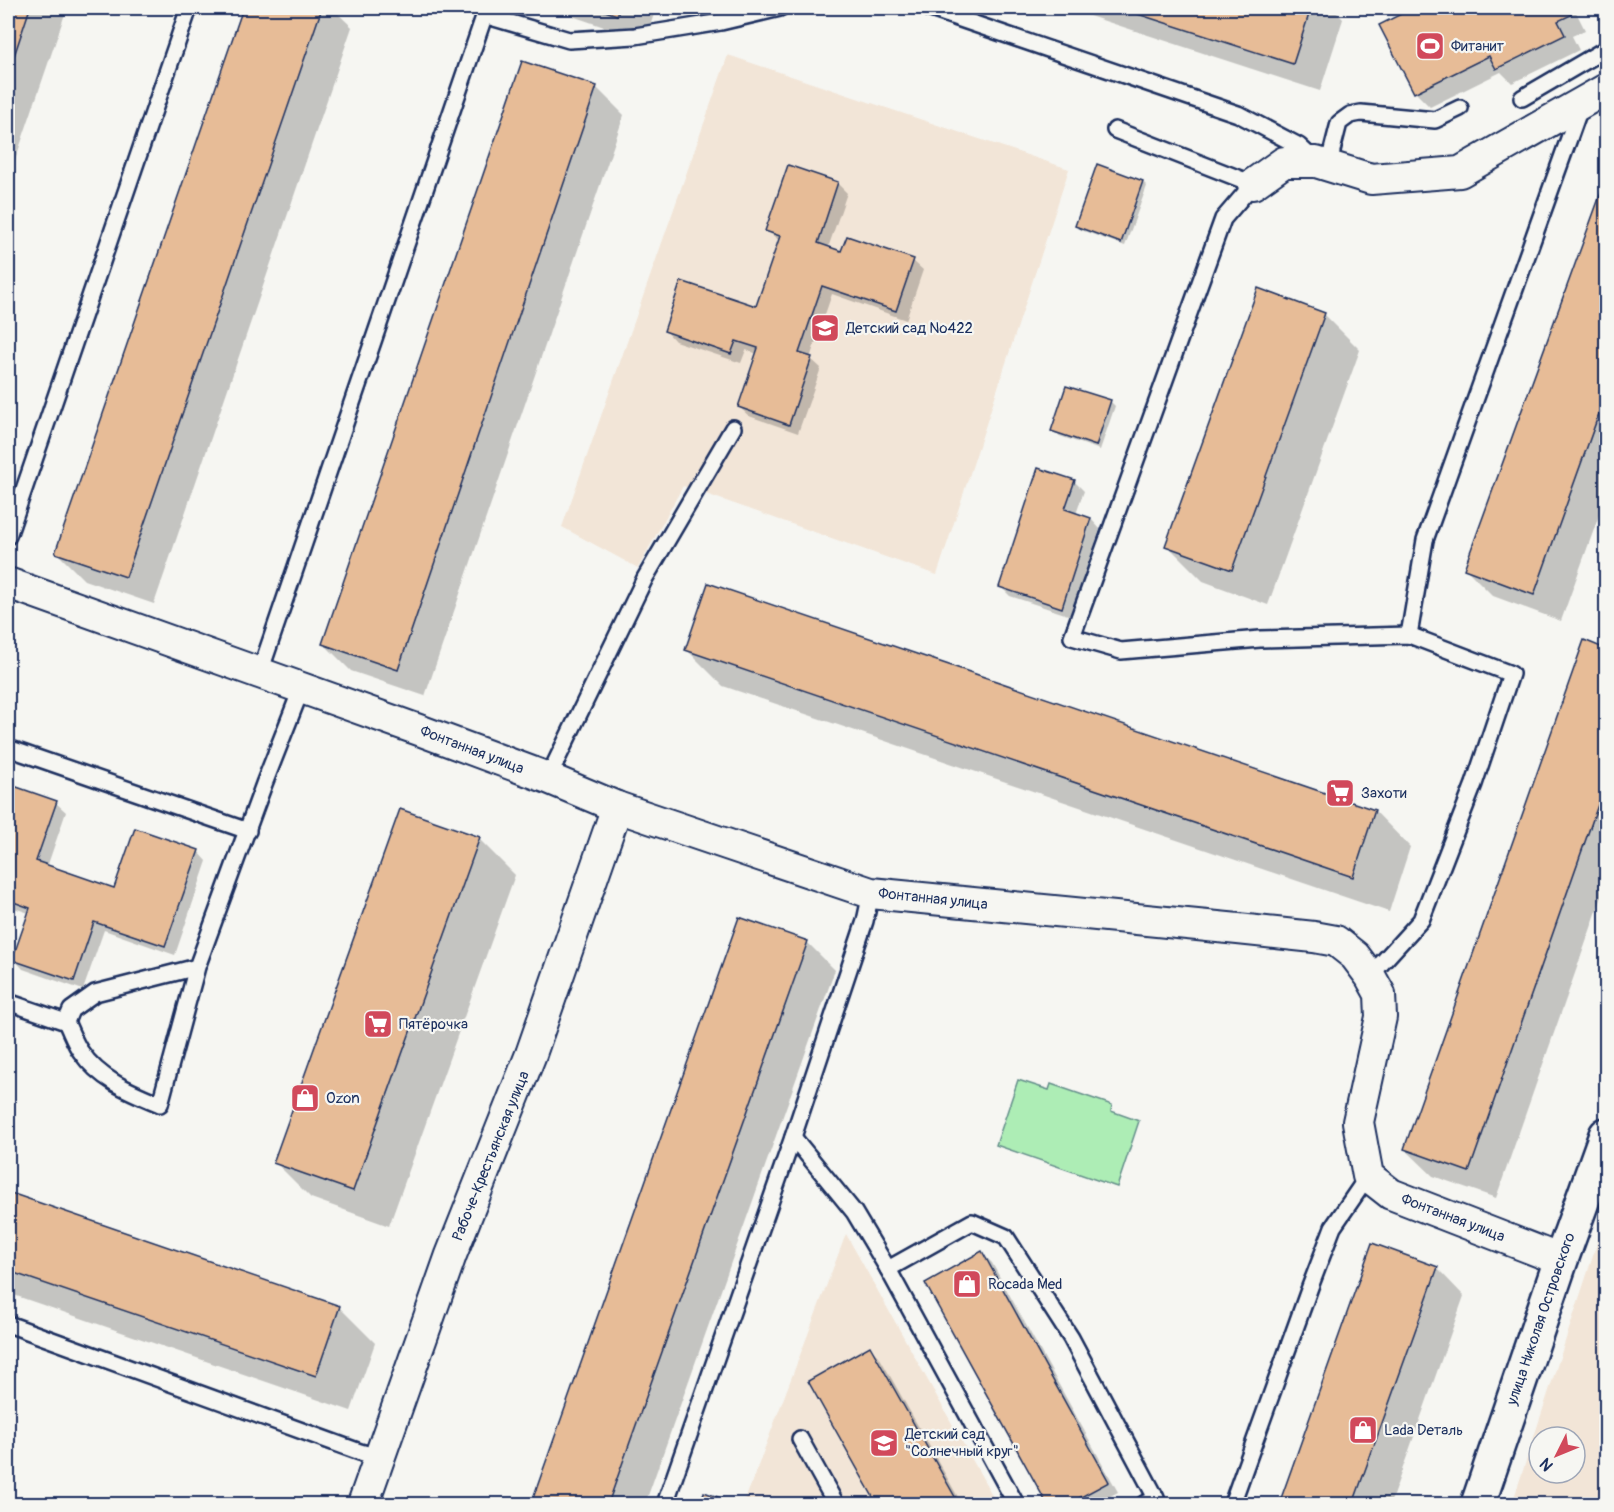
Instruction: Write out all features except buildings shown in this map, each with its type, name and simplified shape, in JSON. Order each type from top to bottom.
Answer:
[{"type":"main road","name":"улица Николая Островского","points":[[1478,1504],[1561,1260],[1598,1184],[1606,1135]]},
{"type":"street","points":[[1253,184],[1284,162],[1322,164],[1371,179],[1460,172],[1594,95]]},
{"type":"street","name":"Фонтанная улица","points":[[8,583],[302,687],[548,778],[617,807],[871,894],[1336,941],[1355,956],[1380,994],[1381,1017],[1358,1122],[1368,1176],[1391,1194],[1561,1260]]},
{"type":"street","name":"Рабоче-Крестьянская улица","points":[[363,1504],[451,1255],[531,1054],[617,807]]},
{"type":"lane","points":[[8,536],[189,8]]},
{"type":"lane","points":[[260,672],[486,11],[570,40],[635,36],[721,22],[780,8]]},
{"type":"lane","points":[[928,8],[1238,114],[1299,146],[1322,164],[1340,123],[1350,115],[1361,113],[1435,120],[1460,108]]},
{"type":"lane","points":[[1522,98],[1606,49]]},
{"type":"lane","points":[[1409,635],[1425,540],[1594,95]]},
{"type":"lane","points":[[1115,130],[1253,184],[1223,219],[1072,636],[1121,651],[1260,639],[1409,635],[1512,674],[1474,784],[1421,920],[1370,976]]},
{"type":"lane","points":[[548,778],[645,578],[733,428]]},
{"type":"lane","points":[[8,1002],[66,1022],[81,1052],[98,1072],[126,1090],[160,1104],[197,967],[302,687]]},
{"type":"lane","points":[[8,748],[248,831]]},
{"type":"lane","points":[[665,1504],[793,1137],[865,921],[871,894]]},
{"type":"lane","points":[[66,1022],[71,1010],[95,993],[197,967]]},
{"type":"lane","points":[[793,1137],[854,1212],[888,1269],[1016,1504]]},
{"type":"lane","points":[[1232,1504],[1333,1227],[1368,1176]]},
{"type":"lane","points":[[888,1269],[972,1222],[1006,1238],[1071,1338],[1156,1498],[1144,1504]]},
{"type":"lane","points":[[8,1324],[379,1457]]},
{"type":"lane","points":[[800,1439],[836,1504]]},
{"type":"shaded area","name":"Детский сад №422","points":[[728,55],[1069,169],[937,575],[683,486],[638,568],[562,527]]},
{"type":"shaded area","points":[[1606,1216],[1606,1504],[1512,1504],[1527,1458],[1527,1485],[1587,1485],[1587,1425],[1538,1425]]},
{"type":"shaded area","points":[[846,1234],[997,1504],[746,1504],[745,1500]]},
{"type":"green space","points":[[1018,1080],[1049,1090],[1051,1084],[1112,1105],[1111,1111],[1139,1121],[1117,1187],[996,1145]]},
{"type":"place","name":"Фитанит","points":[[1430,46]]},
{"type":"place","name":"Детский сад №422","points":[[825,328]]},
{"type":"place","name":"Захоти","points":[[1340,793]]},
{"type":"place","name":"Пятёрочка","points":[[378,1024]]},
{"type":"place","name":"Ozon","points":[[305,1098]]},
{"type":"place","name":"Rocada Med","points":[[967,1284]]},
{"type":"place","name":"Lada Dеталь","points":[[1363,1430]]},
{"type":"place","name":"Детский сад \"Солнечный круг\"","points":[[884,1443]]}]
